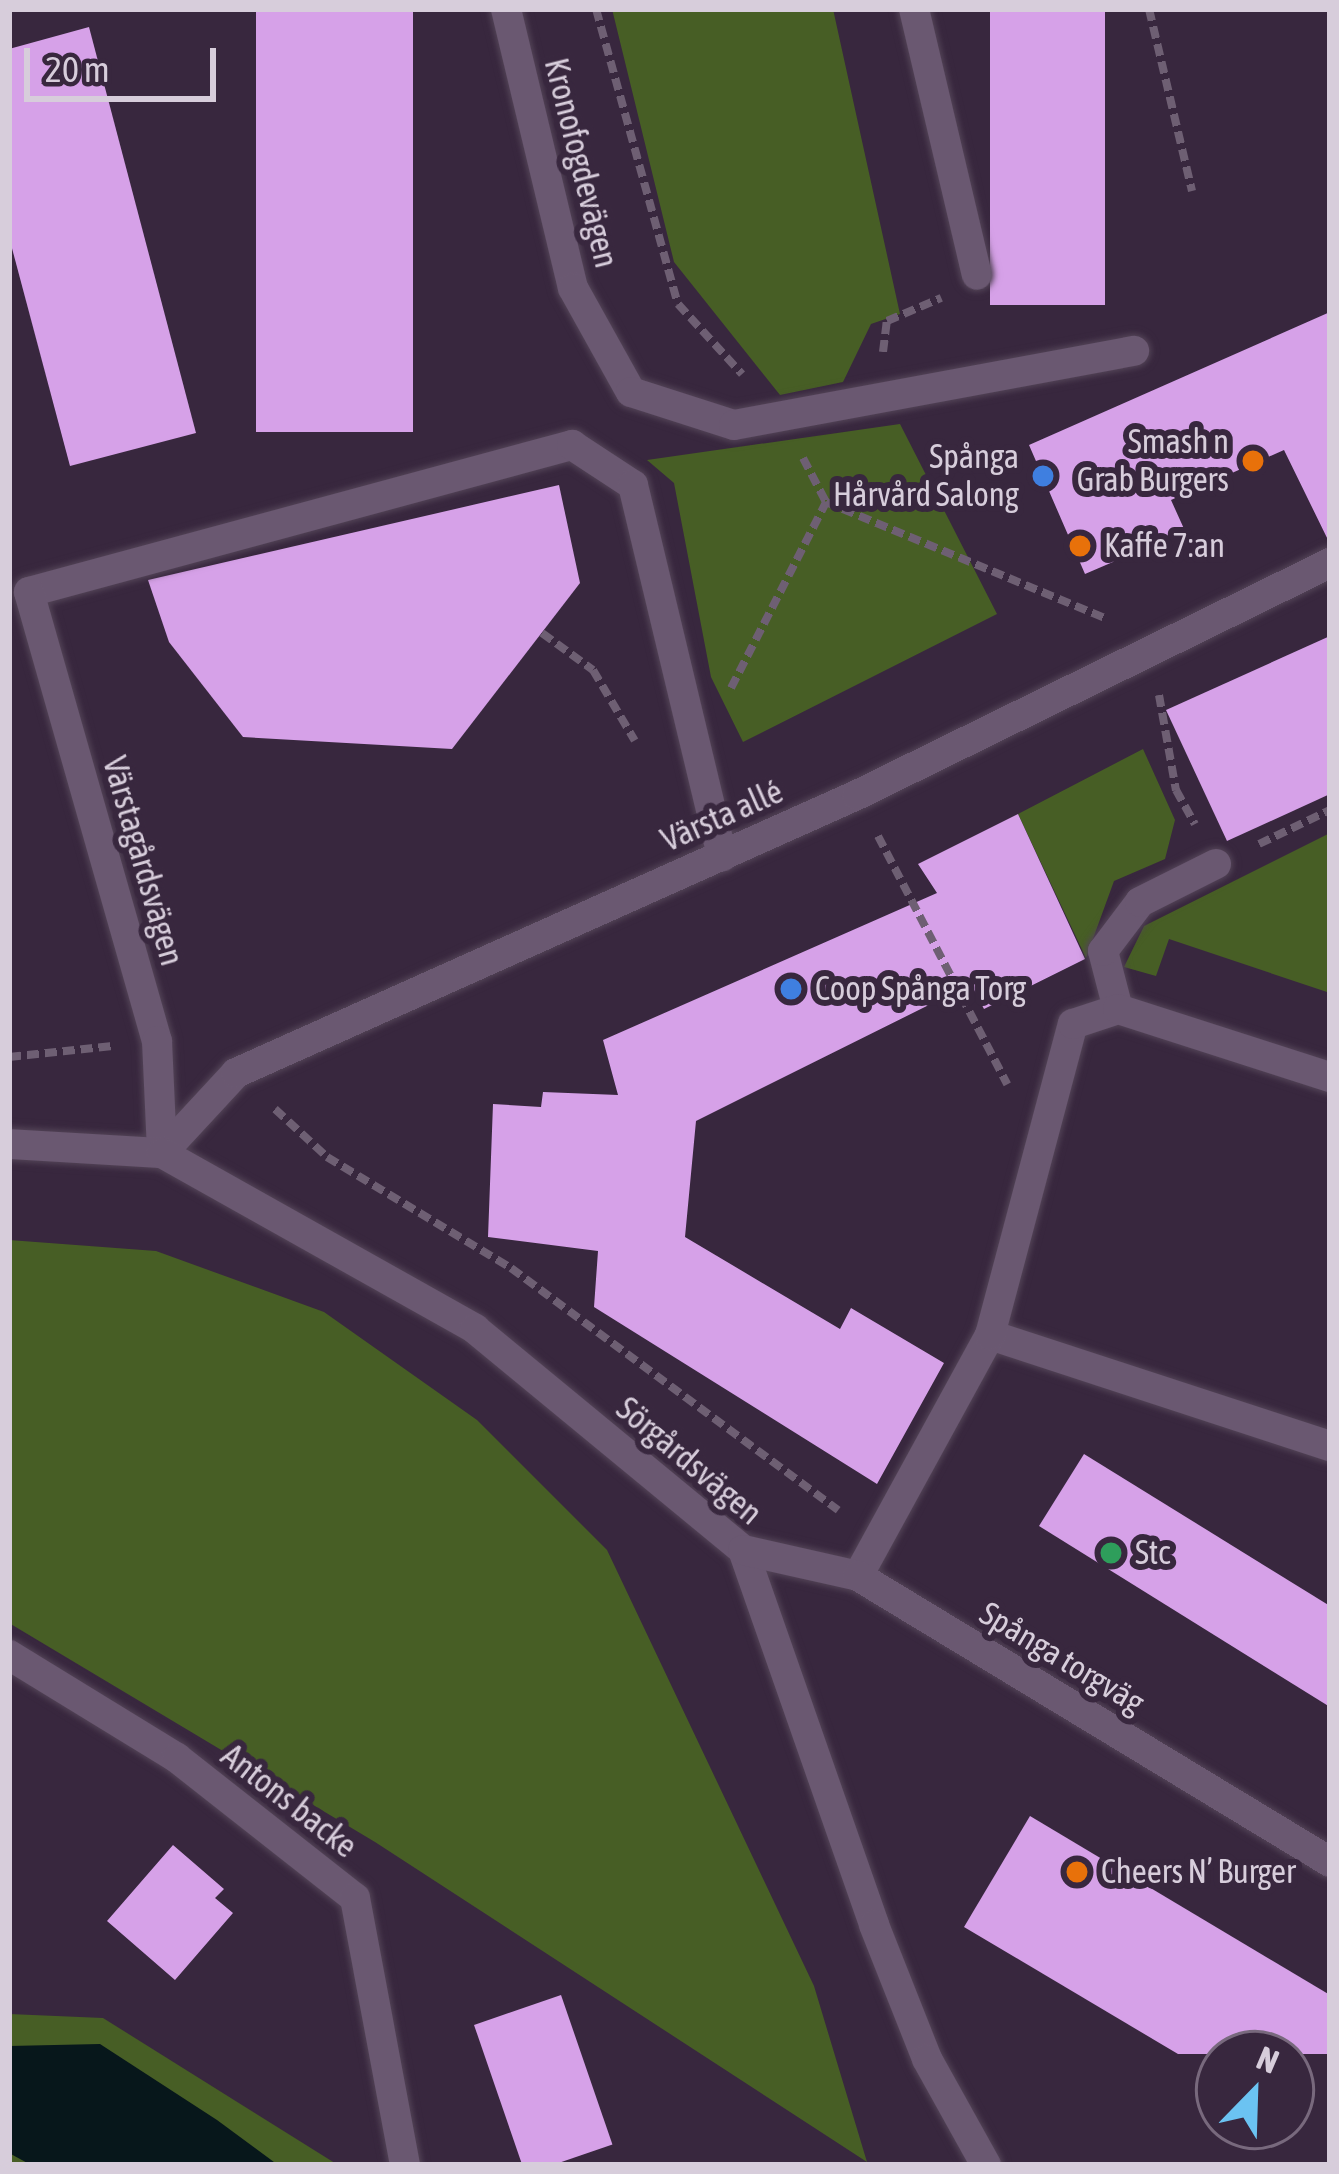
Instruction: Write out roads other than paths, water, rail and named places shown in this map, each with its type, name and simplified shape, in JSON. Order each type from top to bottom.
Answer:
[{"type":"street","name":"Kronofogdevägen","points":[[506,9],[573,288],[631,392],[734,425],[1134,351]]},
{"type":"street","points":[[914,9],[977,275]]},
{"type":"street","name":"Värstagårdsvägen","points":[[162,1154],[157,1041],[29,592],[572,446],[633,485],[722,856]]},
{"type":"street","name":"Värsta allé","points":[[162,1154],[236,1073],[856,795],[1330,563]]},
{"type":"street","points":[[1118,1009],[1103,951],[1140,902],[1216,865]]},
{"type":"street","points":[[858,1576],[990,1335],[1073,1024],[1118,1009],[1330,1077]]},
{"type":"street","name":"Sörgårdsvägen","points":[[9,1144],[162,1154],[475,1329],[743,1550],[874,1925],[927,2059],[986,2165]]},
{"type":"street","points":[[990,1335],[1330,1446]]},
{"type":"street","name":"Spånga torgväg","points":[[743,1550],[858,1576],[1330,1862]]},
{"type":"street","name":"Antons backe","points":[[9,1655],[176,1758],[355,1898],[405,2165]]},
{"type":"place","name":"Smash n Grab Burgers","points":[[1253,461]]},
{"type":"place","name":"Spånga Hårvård Salong","points":[[1043,476]]},
{"type":"place","name":"Kaffe 7:an","points":[[1080,546]]},
{"type":"place","name":"Coop Spånga Torg","points":[[791,989]]},
{"type":"place","name":"Stc","points":[[1111,1553]]},
{"type":"place","name":"Cheers N’ Burger","points":[[1077,1872]]}]
